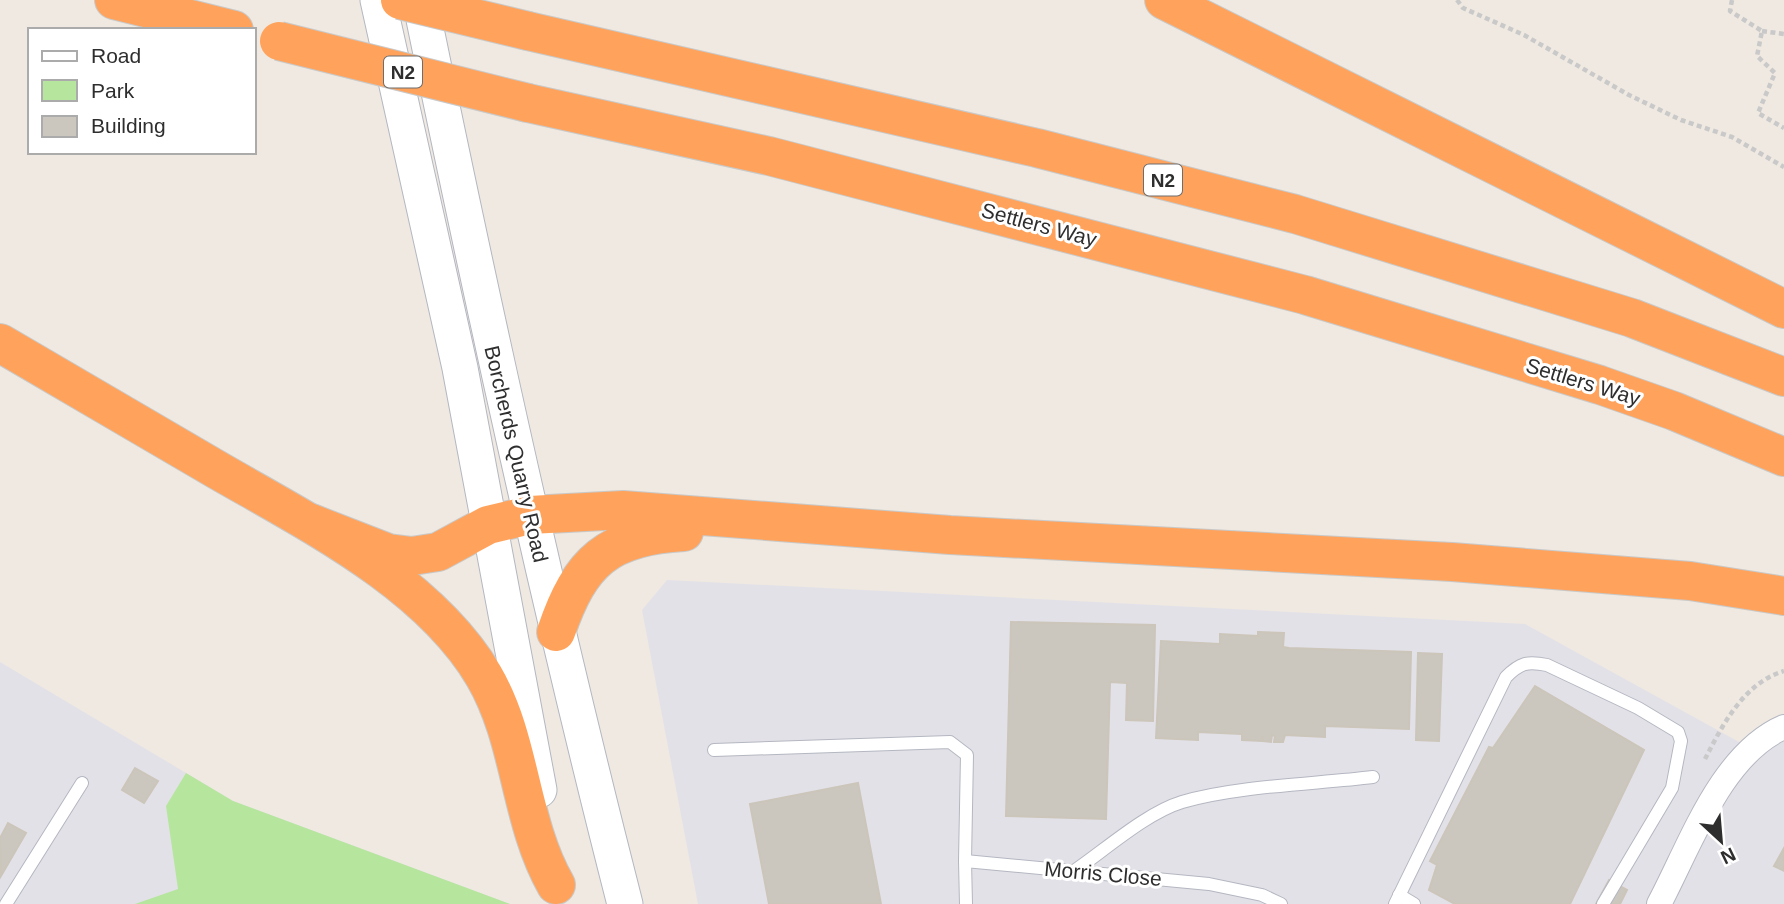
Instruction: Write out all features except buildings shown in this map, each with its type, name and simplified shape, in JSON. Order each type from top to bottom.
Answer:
[{"type":"highway","points":[[114,0],[226,28]]},
{"type":"highway","name":"N2","points":[[400,0],[1037,148],[1295,214],[1632,318],[1784,377]]},
{"type":"highway","points":[[1164,0],[1784,309]]},
{"type":"highway","name":"Settlers Way","points":[[267,38],[528,103],[782,160],[1305,295],[1613,390],[1674,411],[1784,457]]},
{"type":"highway","points":[[0,343],[311,523],[401,584],[442,624],[474,661],[502,714],[540,857],[557,895]]},
{"type":"highway","points":[[311,523],[388,554],[412,556],[449,547],[488,525],[530,515],[623,510],[802,525],[1465,562],[1690,581],[1784,596]]},
{"type":"highway","points":[[556,632],[573,587],[594,561],[617,544],[670,532],[802,525]]},
{"type":"main road","name":"Borcherds Quarry Road","points":[[378,0],[460,368],[557,895]]},
{"type":"main road","name":"Borcherds Quarry Road","points":[[420,0],[556,632],[625,904]]},
{"type":"street","points":[[1659,904],[1729,771],[1760,740],[1784,727]]},
{"type":"lane","points":[[1413,904],[1397,900],[1506,677],[1519,664],[1532,662],[1547,665],[1638,708],[1678,732],[1681,741],[1672,788],[1603,904]]},
{"type":"lane","points":[[714,750],[950,742],[967,755],[966,904]]},
{"type":"lane","points":[[1074,871],[1153,816],[1180,802],[1216,795],[1373,777]]},
{"type":"lane","points":[[6,904],[82,783]]},
{"type":"lane","name":"Morris Close","points":[[965,862],[1209,884],[1262,895],[1281,904]]},
{"type":"path","points":[[1457,0],[1463,8],[1524,34],[1629,95],[1681,120],[1732,136],[1784,167]]},
{"type":"path","points":[[1732,0],[1730,11],[1762,31],[1784,34]]},
{"type":"path","points":[[1762,31],[1757,56],[1775,73],[1758,113],[1784,128]]},
{"type":"path","points":[[1719,790],[1697,775],[1722,726],[1751,688],[1784,671]]},
{"type":"shaded area","points":[[667,580],[1525,624],[1750,748],[1784,726],[1784,904],[698,904],[642,610]]},
{"type":"shaded area","points":[[0,662],[233,801],[510,904],[0,904]]},
{"type":"green space","points":[[186,773],[233,801],[510,904],[135,904],[178,889],[166,806]]}]
